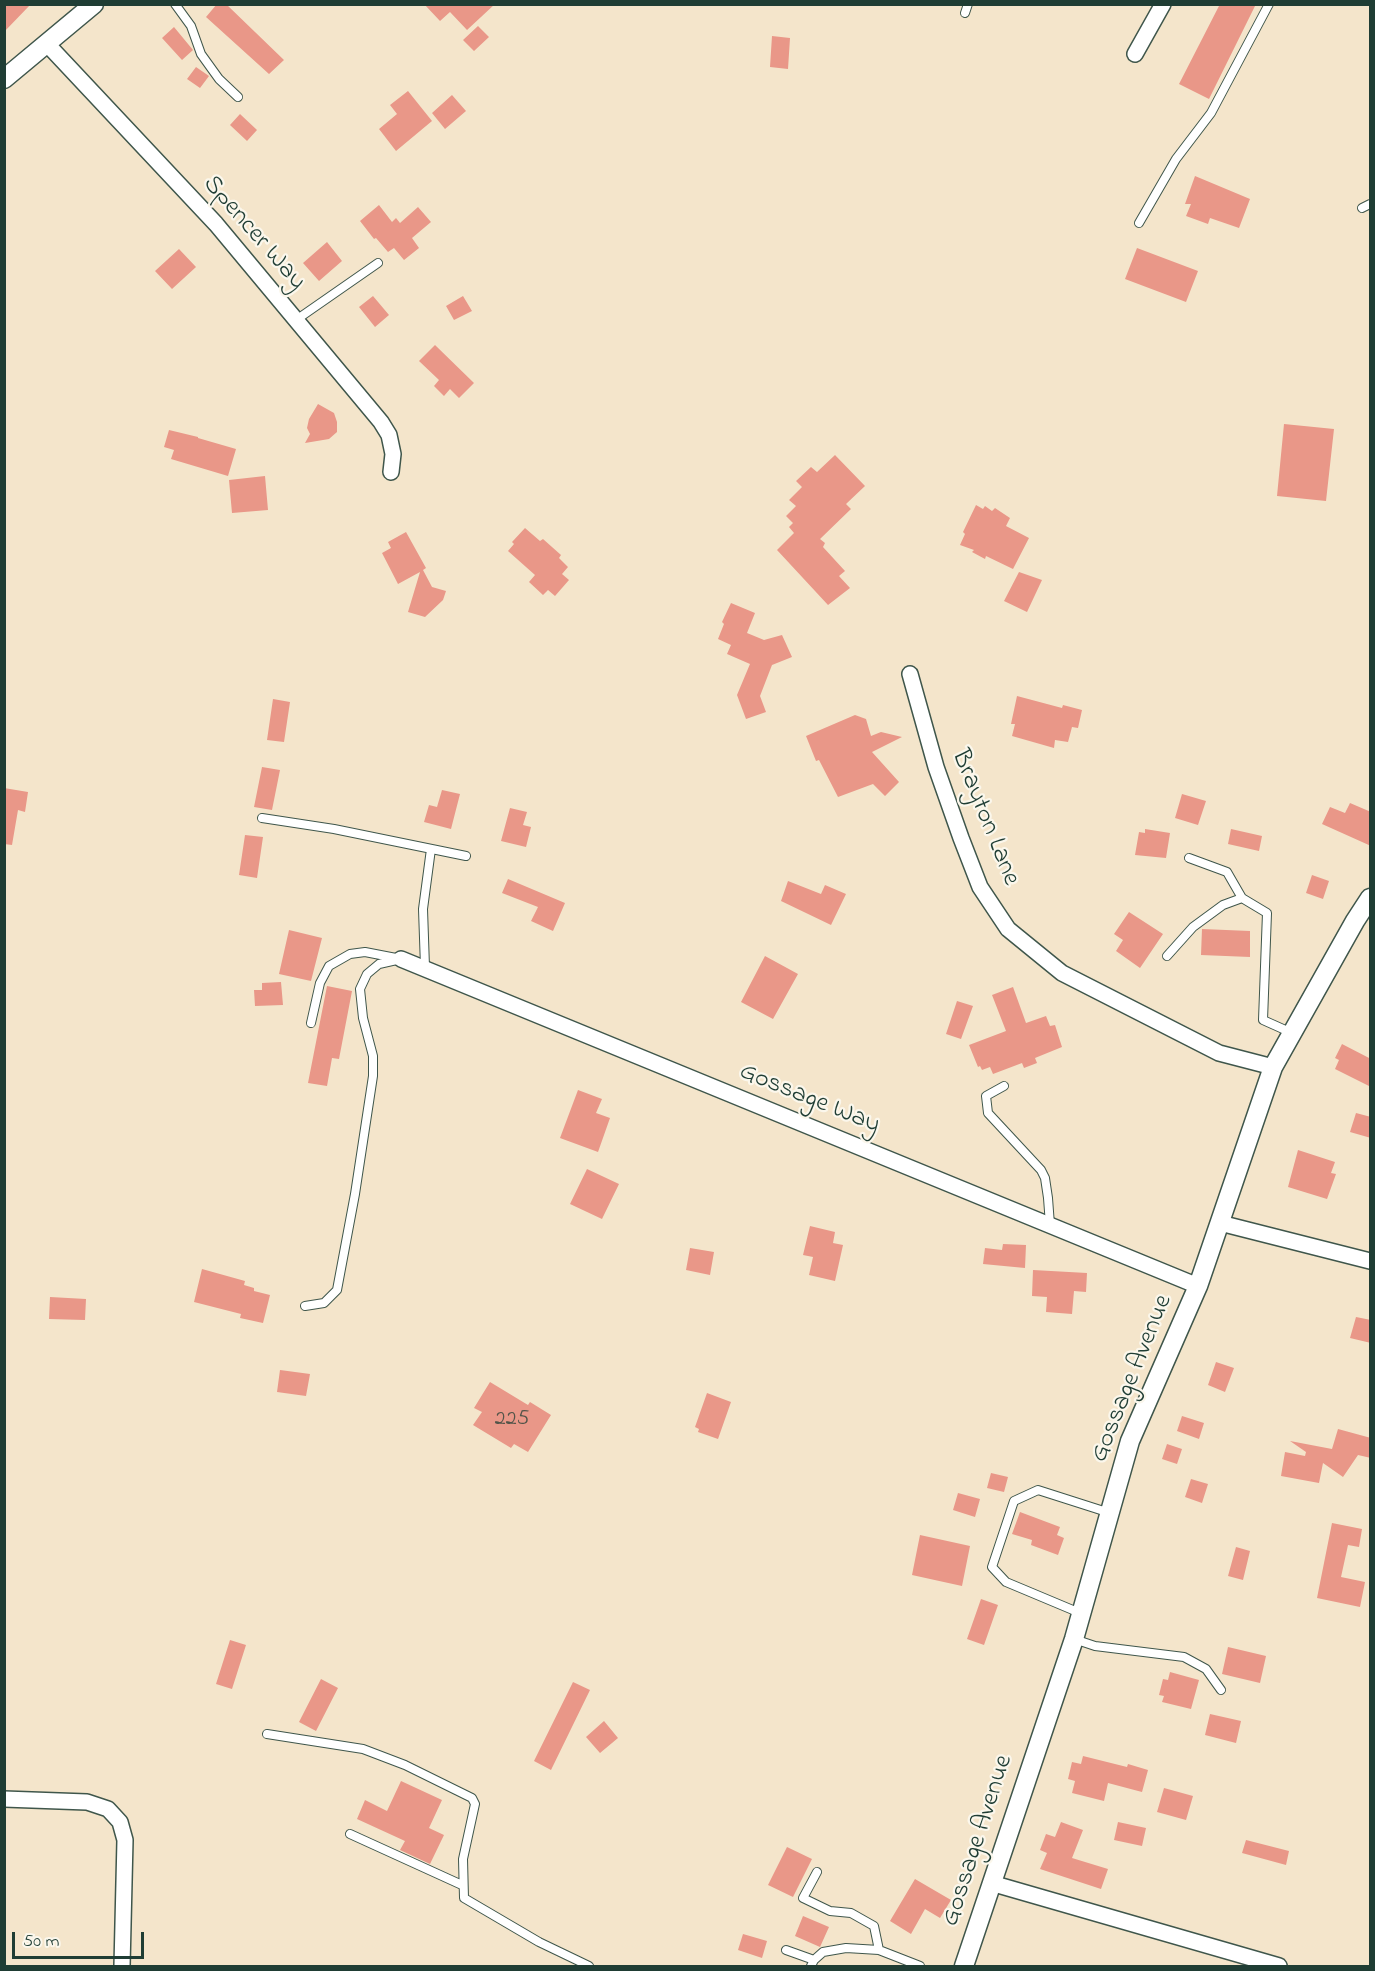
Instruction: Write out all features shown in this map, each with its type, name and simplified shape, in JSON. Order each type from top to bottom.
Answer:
[{"type":"street","points":[[6,75],[48,45],[94,4]]},
{"type":"street","points":[[1135,54],[1163,4]]},
{"type":"street","name":"Spencer Way","points":[[48,45],[216,224],[348,382],[389,435],[393,454],[391,472]]},
{"type":"street","name":"Brayton Lane","points":[[910,674],[936,767],[961,838],[980,887],[1008,929],[1062,973],[1219,1053],[1273,1067]]},
{"type":"street","name":"Gossage Avenue","points":[[964,1966],[1074,1639],[1130,1441],[1198,1286],[1273,1067],[1355,921],[1371,898]]},
{"type":"street","name":"Gossage Way","points":[[401,959],[1198,1286]]},
{"type":"street","points":[[1220,1223],[1371,1261]]},
{"type":"street","points":[[4,1799],[87,1802],[108,1809],[120,1822],[125,1840],[122,1966]]},
{"type":"street","points":[[992,1883],[1279,1966]]},
{"type":"lane","points":[[175,4],[191,26],[201,54],[219,80],[238,98]]},
{"type":"lane","points":[[965,13],[968,4]]},
{"type":"lane","points":[[1140,223],[1176,159],[1211,113],[1269,4]]},
{"type":"lane","points":[[1362,208],[1371,204]]},
{"type":"lane","points":[[296,320],[378,263]]},
{"type":"lane","points":[[262,818],[334,829],[466,856]]},
{"type":"lane","points":[[424,968],[423,909],[431,849]]},
{"type":"lane","points":[[1189,858],[1227,872],[1242,898],[1267,913],[1263,1020],[1292,1033]]},
{"type":"lane","points":[[1167,956],[1194,927],[1223,904],[1242,898]]},
{"type":"lane","points":[[311,1023],[320,983],[329,966],[350,954],[366,952],[401,959]]},
{"type":"lane","points":[[305,1306],[324,1303],[336,1290],[355,1194],[373,1076],[373,1056],[363,1018],[360,989],[367,974],[379,964],[401,959]]},
{"type":"lane","points":[[1004,1086],[986,1096],[988,1113],[1041,1170],[1047,1188],[1050,1225]]},
{"type":"lane","points":[[1082,1613],[1005,1582],[992,1567],[1014,1501],[1038,1490],[1110,1513]]},
{"type":"lane","points":[[1074,1639],[1095,1646],[1184,1657],[1206,1669],[1221,1690]]},
{"type":"lane","points":[[267,1734],[363,1749],[405,1765],[472,1798],[475,1804],[463,1859],[464,1898],[539,1942],[589,1966]]},
{"type":"lane","points":[[350,1834],[462,1885]]},
{"type":"lane","points":[[817,1872],[803,1898],[830,1911],[851,1913],[874,1926],[879,1950]]},
{"type":"lane","points":[[786,1950],[812,1963],[823,1952],[846,1948],[879,1950],[920,1966]]},
{"type":"building","points":[[4,4],[31,4],[4,32]]},
{"type":"building","points":[[217,4],[226,4],[284,60],[269,74],[206,17]]},
{"type":"building","points":[[424,4],[495,4],[467,30],[450,12],[440,21]]},
{"type":"building","points":[[1220,4],[1256,4],[1209,99],[1179,84]]},
{"type":"building","points":[[478,26],[489,37],[474,51],[463,40]]},
{"type":"building","points":[[174,27],[193,50],[182,60],[162,38]]},
{"type":"building","points":[[772,36],[790,38],[788,69],[770,67]]},
{"type":"building","points":[[196,67],[209,76],[200,88],[187,79]]},
{"type":"building","points":[[408,91],[432,121],[396,151],[379,129],[397,114],[390,105]]},
{"type":"building","points":[[452,95],[466,111],[445,129],[432,113]]},
{"type":"building","points":[[240,114],[257,130],[247,141],[230,125]]},
{"type":"building","points":[[1195,176],[1250,199],[1239,228],[1210,218],[1208,224],[1186,216],[1191,204],[1185,204]]},
{"type":"building","points":[[379,205],[392,222],[396,218],[400,223],[418,207],[431,222],[412,238],[419,248],[404,260],[394,248],[388,252],[360,221]]},
{"type":"building","points":[[327,242],[342,261],[319,281],[303,263]]},
{"type":"building","points":[[1137,248],[1198,271],[1186,302],[1125,279]]},
{"type":"building","points":[[179,249],[196,267],[172,289],[155,271]]},
{"type":"building","points":[[373,296],[389,315],[375,327],[359,307]]},
{"type":"building","points":[[463,296],[472,311],[454,320],[446,306]]},
{"type":"building","points":[[435,345],[474,383],[459,398],[450,389],[444,396],[434,386],[439,380],[419,361]]},
{"type":"building","points":[[318,404],[334,413],[337,432],[329,439],[305,443],[310,434],[307,428],[309,419]]},
{"type":"building","points":[[1284,424],[1334,429],[1326,501],[1277,496]]},
{"type":"building","points":[[169,430],[236,449],[228,476],[171,459],[174,450],[164,447]]},
{"type":"building","points":[[835,455],[865,486],[846,504],[851,509],[820,539],[825,543],[823,547],[845,571],[839,576],[850,588],[828,605],[777,550],[794,533],[789,527],[793,523],[786,516],[796,506],[789,500],[802,487],[796,481],[811,467],[817,472]]},
{"type":"building","points":[[265,476],[268,510],[232,513],[229,480]]},
{"type":"building","points":[[976,505],[983,509],[985,506],[992,511],[995,508],[1010,518],[1006,526],[1029,538],[1013,569],[986,556],[985,559],[972,552],[974,550],[960,545],[965,534],[963,532]]},
{"type":"building","points":[[525,528],[540,541],[543,539],[561,555],[559,558],[568,567],[562,574],[569,580],[555,596],[548,590],[543,595],[529,582],[535,575],[508,551],[514,544],[512,542]]},
{"type":"building","points":[[406,532],[426,568],[423,570],[432,587],[446,591],[443,600],[425,617],[408,612],[420,572],[398,584],[382,553],[391,548],[388,542]]},
{"type":"building","points":[[1019,572],[1042,580],[1027,612],[1004,601]]},
{"type":"building","points":[[731,603],[755,613],[747,633],[764,640],[782,635],[792,657],[772,665],[760,696],[766,712],[746,719],[737,695],[750,664],[727,654],[731,645],[718,639],[724,624],[722,622]]},
{"type":"building","points":[[1017,696],[1062,708],[1063,705],[1082,710],[1078,728],[1072,727],[1068,742],[1055,740],[1054,748],[1012,736],[1015,724],[1011,724]]},
{"type":"building","points":[[273,699],[290,702],[284,742],[267,740]]},
{"type":"building","points":[[855,715],[866,719],[871,736],[881,732],[902,737],[872,752],[899,782],[885,796],[873,784],[838,797],[819,760],[816,761],[806,736]]},
{"type":"building","points":[[262,767],[280,770],[272,810],[254,807]]},
{"type":"building","points":[[4,788],[28,792],[25,812],[18,810],[12,845],[4,844]]},
{"type":"building","points":[[442,790],[460,794],[451,829],[424,822],[429,805],[437,807]]},
{"type":"building","points":[[1182,794],[1206,801],[1198,825],[1175,818]]},
{"type":"building","points":[[1350,803],[1371,812],[1371,846],[1322,824],[1330,807],[1345,813]]},
{"type":"building","points":[[510,808],[527,812],[523,825],[531,827],[526,847],[501,841]]},
{"type":"building","points":[[1145,829],[1170,833],[1166,858],[1135,855],[1139,832],[1145,833]]},
{"type":"building","points":[[1231,829],[1262,836],[1259,851],[1228,844]]},
{"type":"building","points":[[245,835],[263,837],[257,878],[239,875]]},
{"type":"building","points":[[1312,875],[1329,881],[1323,899],[1306,893]]},
{"type":"building","points":[[508,879],[565,903],[553,931],[531,921],[538,907],[502,893]]},
{"type":"building","points":[[788,881],[821,894],[825,885],[846,894],[831,925],[781,901]]},
{"type":"building","points":[[1129,912],[1163,934],[1140,968],[1116,951],[1123,940],[1114,934]]},
{"type":"building","points":[[1202,929],[1250,931],[1250,957],[1201,955]]},
{"type":"building","points":[[289,930],[322,938],[311,981],[279,974]]},
{"type":"building","points":[[765,956],[798,974],[773,1019],[741,1002]]},
{"type":"building","points":[[281,982],[283,1005],[255,1006],[254,990],[262,990],[262,983]]},
{"type":"building","points":[[327,986],[352,991],[339,1059],[332,1058],[327,1086],[308,1083]]},
{"type":"building","points":[[1013,987],[1026,1023],[1046,1016],[1050,1026],[1055,1025],[1062,1047],[1035,1058],[1037,1063],[1024,1068],[1022,1063],[993,1074],[990,1067],[982,1070],[980,1066],[978,1067],[969,1045],[1006,1031],[992,995]]},
{"type":"building","points":[[957,1001],[973,1006],[961,1039],[946,1034]]},
{"type":"building","points":[[1342,1044],[1371,1059],[1371,1087],[1335,1069],[1339,1060],[1335,1058]]},
{"type":"building","points":[[578,1090],[602,1099],[596,1113],[610,1118],[598,1152],[560,1138]]},
{"type":"building","points":[[1356,1113],[1371,1117],[1371,1138],[1350,1132]]},
{"type":"building","points":[[1298,1150],[1335,1162],[1331,1173],[1336,1174],[1327,1199],[1288,1187]]},
{"type":"building","points":[[587,1169],[619,1184],[602,1219],[570,1204]]},
{"type":"building","points":[[810,1226],[835,1232],[833,1243],[843,1245],[835,1281],[809,1275],[813,1257],[803,1255]]},
{"type":"building","points":[[1003,1244],[1026,1245],[1025,1268],[983,1264],[985,1248],[1002,1250]]},
{"type":"building","points":[[690,1248],[714,1252],[710,1275],[686,1270]]},
{"type":"building","points":[[202,1269],[245,1281],[244,1285],[254,1288],[254,1291],[270,1295],[263,1323],[240,1318],[241,1314],[194,1302]]},
{"type":"building","points":[[1033,1270],[1087,1273],[1086,1292],[1074,1291],[1072,1314],[1046,1312],[1047,1297],[1032,1296]]},
{"type":"building","points":[[50,1297],[86,1299],[85,1320],[49,1319]]},
{"type":"building","points":[[1356,1317],[1371,1320],[1371,1343],[1350,1338]]},
{"type":"building","points":[[1216,1362],[1234,1368],[1225,1392],[1208,1385]]},
{"type":"building","points":[[280,1370],[310,1374],[306,1396],[277,1392]]},
{"type":"building","points":[[490,1382],[528,1405],[530,1402],[551,1415],[528,1452],[514,1444],[511,1448],[473,1425],[482,1412],[474,1408]]},
{"type":"building","points":[[707,1393],[731,1402],[718,1439],[698,1432],[699,1429],[695,1427]]},
{"type":"building","points":[[1182,1416],[1204,1423],[1199,1439],[1177,1431]]},
{"type":"building","points":[[1338,1429],[1371,1438],[1371,1458],[1358,1455],[1343,1477],[1323,1463],[1319,1483],[1281,1476],[1285,1452],[1305,1456],[1306,1452],[1290,1441],[1332,1449]]},
{"type":"building","points":[[1167,1444],[1182,1449],[1177,1464],[1162,1459]]},
{"type":"building","points":[[991,1473],[1008,1477],[1004,1492],[987,1488]]},
{"type":"building","points":[[1191,1479],[1208,1484],[1202,1503],[1185,1497]]},
{"type":"building","points":[[958,1493],[980,1499],[975,1517],[953,1510]]},
{"type":"building","points":[[1020,1512],[1060,1527],[1057,1535],[1064,1538],[1058,1555],[1031,1545],[1032,1540],[1012,1534]]},
{"type":"building","points":[[1332,1523],[1362,1529],[1359,1547],[1348,1545],[1341,1577],[1365,1582],[1360,1607],[1317,1598]]},
{"type":"building","points":[[920,1535],[970,1546],[962,1586],[912,1575]]},
{"type":"building","points":[[1236,1547],[1250,1551],[1243,1580],[1228,1576]]},
{"type":"building","points":[[981,1599],[998,1605],[984,1645],[967,1639]]},
{"type":"building","points":[[230,1640],[246,1645],[232,1689],[216,1684]]},
{"type":"building","points":[[1228,1647],[1266,1656],[1260,1683],[1222,1674]]},
{"type":"building","points":[[1170,1672],[1199,1680],[1191,1709],[1162,1702],[1164,1696],[1159,1695],[1163,1679],[1168,1680]]},
{"type":"building","points":[[321,1679],[338,1688],[316,1731],[299,1722]]},
{"type":"building","points":[[573,1682],[590,1690],[551,1770],[534,1761]]},
{"type":"building","points":[[1210,1714],[1241,1721],[1236,1743],[1205,1735]]},
{"type":"building","points":[[604,1721],[618,1738],[600,1753],[586,1737]]},
{"type":"building","points":[[1083,1756],[1148,1770],[1142,1792],[1108,1783],[1104,1801],[1072,1793],[1075,1781],[1068,1779],[1072,1762],[1081,1764]]},
{"type":"building","points":[[401,1781],[442,1800],[429,1828],[444,1835],[430,1864],[400,1850],[405,1841],[357,1819],[365,1800],[387,1811]]},
{"type":"building","points":[[1164,1788],[1193,1796],[1186,1820],[1157,1812]]},
{"type":"building","points":[[1061,1822],[1083,1830],[1072,1858],[1108,1869],[1101,1889],[1040,1869],[1047,1853],[1040,1850],[1046,1834],[1055,1837]]},
{"type":"building","points":[[1118,1822],[1146,1828],[1142,1846],[1114,1840]]},
{"type":"building","points":[[1246,1840],[1289,1851],[1286,1865],[1242,1853]]},
{"type":"building","points":[[787,1847],[812,1859],[793,1897],[768,1885]]},
{"type":"building","points":[[915,1879],[951,1900],[940,1918],[925,1909],[911,1934],[890,1921]]},
{"type":"building","points":[[803,1916],[829,1927],[820,1947],[795,1936]]},
{"type":"building","points":[[743,1934],[767,1941],[762,1958],[738,1950]]}]
